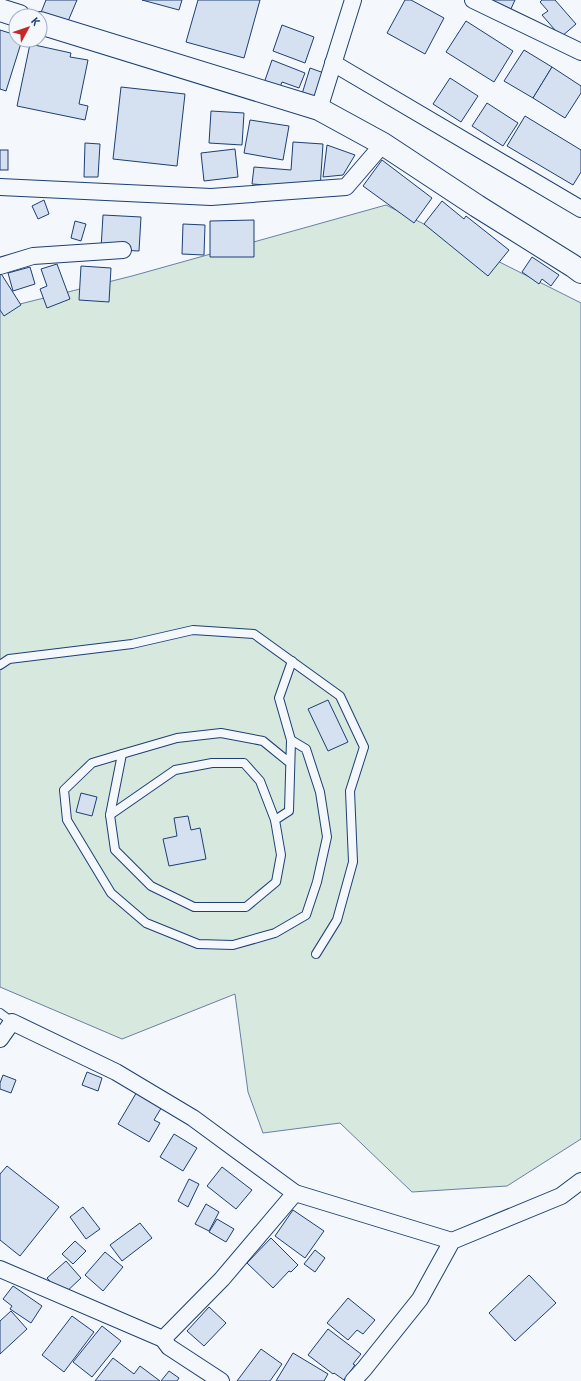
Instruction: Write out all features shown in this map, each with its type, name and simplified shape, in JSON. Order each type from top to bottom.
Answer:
[{"type":"street","points":[[319,109],[353,0]]},
{"type":"street","points":[[473,0],[581,52]]},
{"type":"street","points":[[48,25],[319,109],[383,144],[478,206],[578,265]]},
{"type":"street","points":[[333,63],[581,209]]},
{"type":"street","points":[[0,187],[211,197],[346,187],[383,144]]},
{"type":"street","points":[[0,266],[33,256],[123,250]]},
{"type":"street","points":[[0,1039],[6,1018],[123,1076],[193,1118],[295,1193],[452,1241]]},
{"type":"street","points":[[352,1381],[364,1369],[420,1299],[452,1241],[561,1196],[581,1181]]},
{"type":"street","points":[[163,1339],[222,1278],[295,1193]]},
{"type":"street","points":[[0,1269],[163,1339],[169,1347],[221,1381]]},
{"type":"lane","points":[[0,665],[9,659],[132,644],[193,630],[254,634],[340,696],[364,747],[350,791],[353,862],[337,920],[316,954]]},
{"type":"lane","points":[[275,820],[289,811],[291,740],[279,698],[292,661]]},
{"type":"lane","points":[[290,763],[262,741],[221,733],[177,738],[92,763],[64,790],[67,820],[111,893],[146,922],[198,944],[233,945],[275,934],[306,915],[317,882],[327,837],[320,792],[306,749],[291,740]]},
{"type":"lane","points":[[110,815],[175,770],[212,763],[244,763],[260,781],[275,820],[281,855],[276,882],[246,906],[194,907],[151,886],[115,850],[110,815],[122,754]]},
{"type":"shaded area","points":[[386,205],[581,303],[581,1139],[507,1186],[412,1192],[340,1123],[263,1133],[248,1092],[235,994],[122,1039],[0,987],[0,309],[132,276]]},
{"type":"building","points":[[46,0],[77,0],[66,26],[48,18],[48,8],[43,8]]},
{"type":"building","points":[[142,0],[182,0],[179,10]]},
{"type":"building","points":[[198,0],[260,0],[244,58],[186,42]]},
{"type":"building","points":[[405,0],[411,0],[444,18],[425,54],[387,33]]},
{"type":"building","points":[[490,0],[515,0],[510,11]]},
{"type":"building","points":[[542,0],[555,0],[576,24],[561,37],[542,15],[548,11],[540,2]]},
{"type":"building","points":[[466,21],[513,51],[494,82],[446,52]]},
{"type":"building","points":[[282,25],[314,37],[305,63],[273,51]]},
{"type":"building","points":[[0,30],[8,32],[8,48],[19,48],[6,91],[0,89]]},
{"type":"building","points":[[29,48],[48,48],[71,53],[70,57],[88,60],[79,104],[88,106],[85,120],[17,106]]},
{"type":"building","points":[[524,50],[552,67],[533,98],[504,81]]},
{"type":"building","points":[[272,60],[305,73],[299,88],[282,82],[278,92],[263,86]]},
{"type":"building","points":[[552,67],[581,86],[581,93],[565,118],[533,98]]},
{"type":"building","points":[[310,68],[324,73],[316,98],[302,94]]},
{"type":"building","points":[[450,78],[478,96],[461,122],[433,104]]},
{"type":"building","points":[[121,87],[185,94],[177,166],[113,159]]},
{"type":"building","points":[[487,103],[518,123],[503,146],[472,126]]},
{"type":"building","points":[[211,111],[244,113],[242,145],[209,143]]},
{"type":"building","points":[[525,116],[581,150],[581,172],[573,185],[507,146]]},
{"type":"building","points":[[250,120],[289,126],[283,160],[244,153]]},
{"type":"building","points":[[293,142],[323,144],[320,189],[252,184],[254,167],[291,170]]},
{"type":"building","points":[[85,143],[100,144],[98,177],[84,177]]},
{"type":"building","points":[[327,145],[355,155],[343,175],[323,177]]},
{"type":"building","points":[[235,149],[238,177],[204,181],[201,153]]},
{"type":"building","points":[[0,150],[8,150],[8,170],[0,170]]},
{"type":"building","points":[[382,160],[432,198],[414,223],[363,186]]},
{"type":"building","points":[[44,200],[49,214],[38,219],[32,206]]},
{"type":"building","points":[[442,201],[464,219],[466,216],[509,250],[488,276],[424,224]]},
{"type":"building","points":[[103,215],[141,217],[139,251],[101,249]]},
{"type":"building","points":[[254,220],[254,257],[210,257],[210,221]]},
{"type":"building","points":[[75,221],[86,224],[81,241],[71,238]]},
{"type":"building","points":[[183,224],[205,225],[204,255],[182,254]]},
{"type":"building","points":[[532,257],[559,275],[551,286],[542,279],[539,284],[522,272]]},
{"type":"building","points":[[57,264],[70,299],[47,308],[40,289],[47,286],[41,269]]},
{"type":"building","points":[[81,266],[111,268],[109,302],[79,300]]},
{"type":"building","points":[[30,267],[35,284],[13,291],[8,273]]},
{"type":"building","points":[[0,272],[21,305],[4,316],[0,310]]},
{"type":"building","points":[[328,700],[348,742],[328,751],[308,709]]},
{"type":"building","points":[[81,793],[97,797],[92,816],[76,812]]},
{"type":"building","points":[[188,816],[191,830],[200,828],[206,859],[169,866],[163,839],[177,836],[174,818]]},
{"type":"building","points":[[87,1072],[102,1078],[98,1091],[82,1085]]},
{"type":"building","points":[[3,1075],[16,1080],[11,1093],[0,1089],[0,1083]]},
{"type":"building","points":[[138,1090],[163,1105],[154,1120],[160,1123],[149,1142],[118,1124]]},
{"type":"building","points":[[174,1134],[197,1148],[183,1171],[160,1157]]},
{"type":"building","points":[[7,1166],[59,1207],[20,1256],[0,1240],[0,1174]]},
{"type":"building","points":[[222,1167],[252,1190],[236,1209],[207,1186]]},
{"type":"building","points":[[189,1179],[199,1184],[188,1207],[178,1201]]},
{"type":"building","points":[[206,1204],[219,1212],[209,1231],[195,1224]]},
{"type":"building","points":[[83,1207],[100,1229],[86,1239],[70,1217]]},
{"type":"building","points":[[293,1210],[324,1231],[305,1258],[275,1236]]},
{"type":"building","points":[[217,1219],[234,1229],[226,1242],[209,1232]]},
{"type":"building","points":[[140,1223],[152,1238],[122,1261],[110,1245]]},
{"type":"building","points":[[271,1238],[298,1265],[291,1272],[289,1271],[273,1288],[247,1263]]},
{"type":"building","points":[[75,1241],[86,1251],[73,1264],[62,1254]]},
{"type":"building","points":[[315,1250],[325,1258],[315,1272],[304,1264]]},
{"type":"building","points":[[105,1252],[123,1267],[103,1291],[85,1275]]},
{"type":"building","points":[[66,1261],[81,1278],[63,1295],[47,1278]]},
{"type":"building","points":[[529,1275],[556,1303],[515,1341],[489,1313]]},
{"type":"building","points":[[13,1286],[42,1306],[31,1323],[10,1309],[12,1306],[3,1299]]},
{"type":"building","points":[[348,1298],[375,1320],[363,1334],[357,1330],[348,1340],[327,1323]]},
{"type":"building","points":[[209,1307],[226,1323],[204,1346],[187,1331]]},
{"type":"building","points":[[11,1311],[27,1329],[0,1354],[0,1321]]},
{"type":"building","points":[[72,1316],[94,1332],[64,1372],[42,1355]]},
{"type":"building","points":[[102,1326],[121,1341],[92,1377],[73,1362]]},
{"type":"building","points":[[328,1329],[361,1354],[353,1364],[355,1365],[344,1380],[334,1373],[333,1374],[308,1355]]},
{"type":"building","points":[[261,1349],[282,1364],[270,1381],[237,1381]]},
{"type":"building","points":[[293,1353],[328,1374],[324,1381],[276,1381]]},
{"type":"building","points":[[113,1358],[134,1374],[140,1366],[160,1381],[95,1381]]},
{"type":"building","points":[[169,1371],[179,1378],[177,1381],[161,1381]]}]
